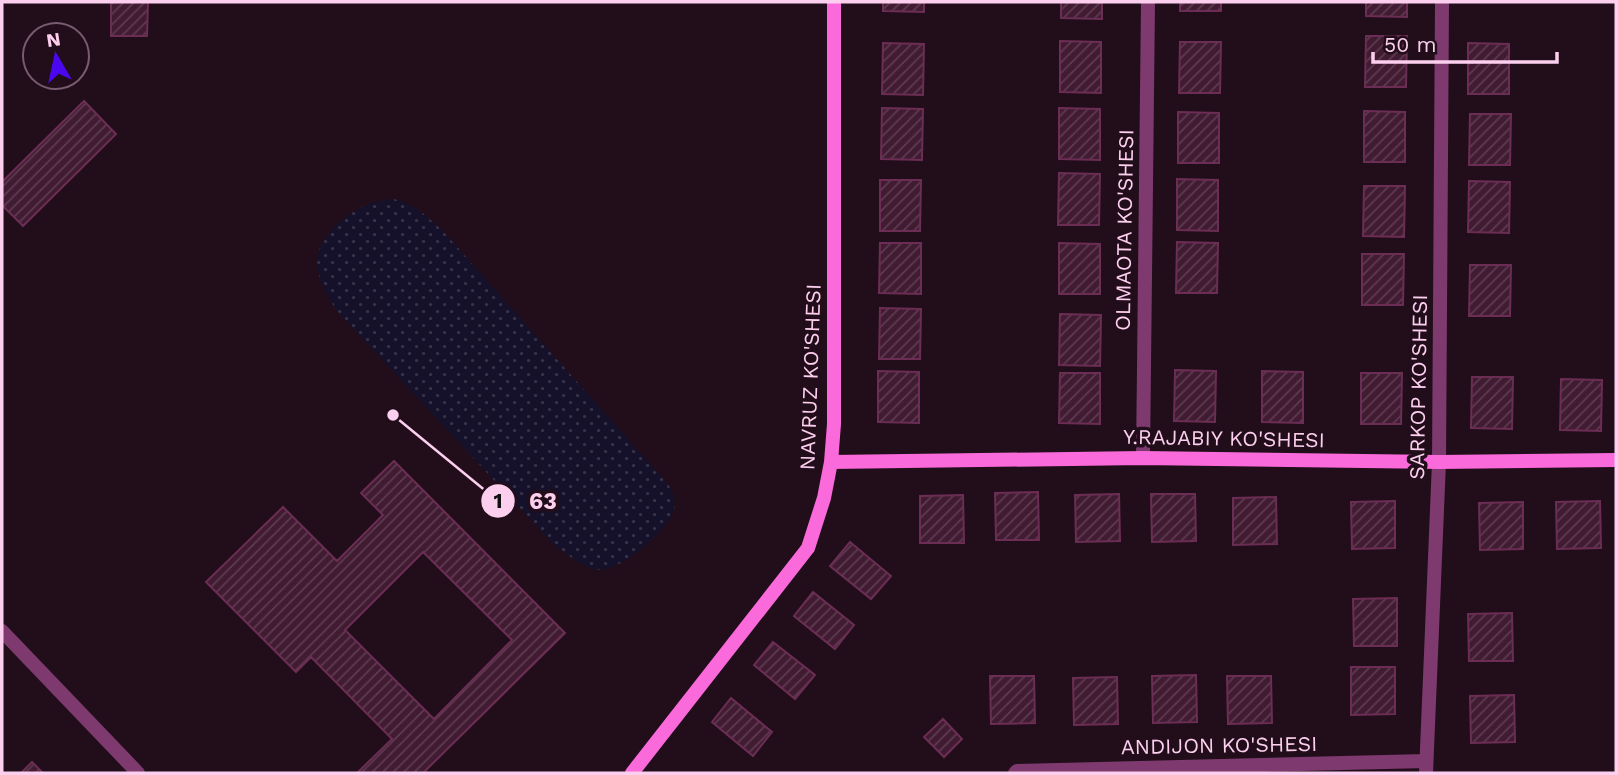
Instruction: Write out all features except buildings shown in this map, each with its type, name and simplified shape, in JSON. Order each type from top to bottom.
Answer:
[{"type":"street","name":"NAVRUZ KO'SHESI","points":[[632,773],[808,548],[824,498],[831,462],[834,424],[834,2]]},
{"type":"street","name":"OLMAOTA KO'SHESI","points":[[1143,458],[1148,2]]},
{"type":"street","name":"SARKOP KO'SHESI","points":[[1426,767],[1439,462],[1442,2]]},
{"type":"street","name":"Y.RAJABIY KO'SHESI","points":[[831,462],[1143,458],[1439,462],[1616,460]]},
{"type":"street","points":[[2,631],[138,773]]},
{"type":"street","name":"ANDIJON KO'SHESI","points":[[1015,773],[1426,767]]},
{"type":"shaded area","points":[[394,199],[414,207],[442,230],[668,484],[675,501],[673,513],[657,535],[634,555],[601,570],[582,564],[553,544],[337,311],[318,270],[318,255],[325,238],[355,211],[372,203]]},
{"type":"place","name":"63","points":[[393,415]]}]
